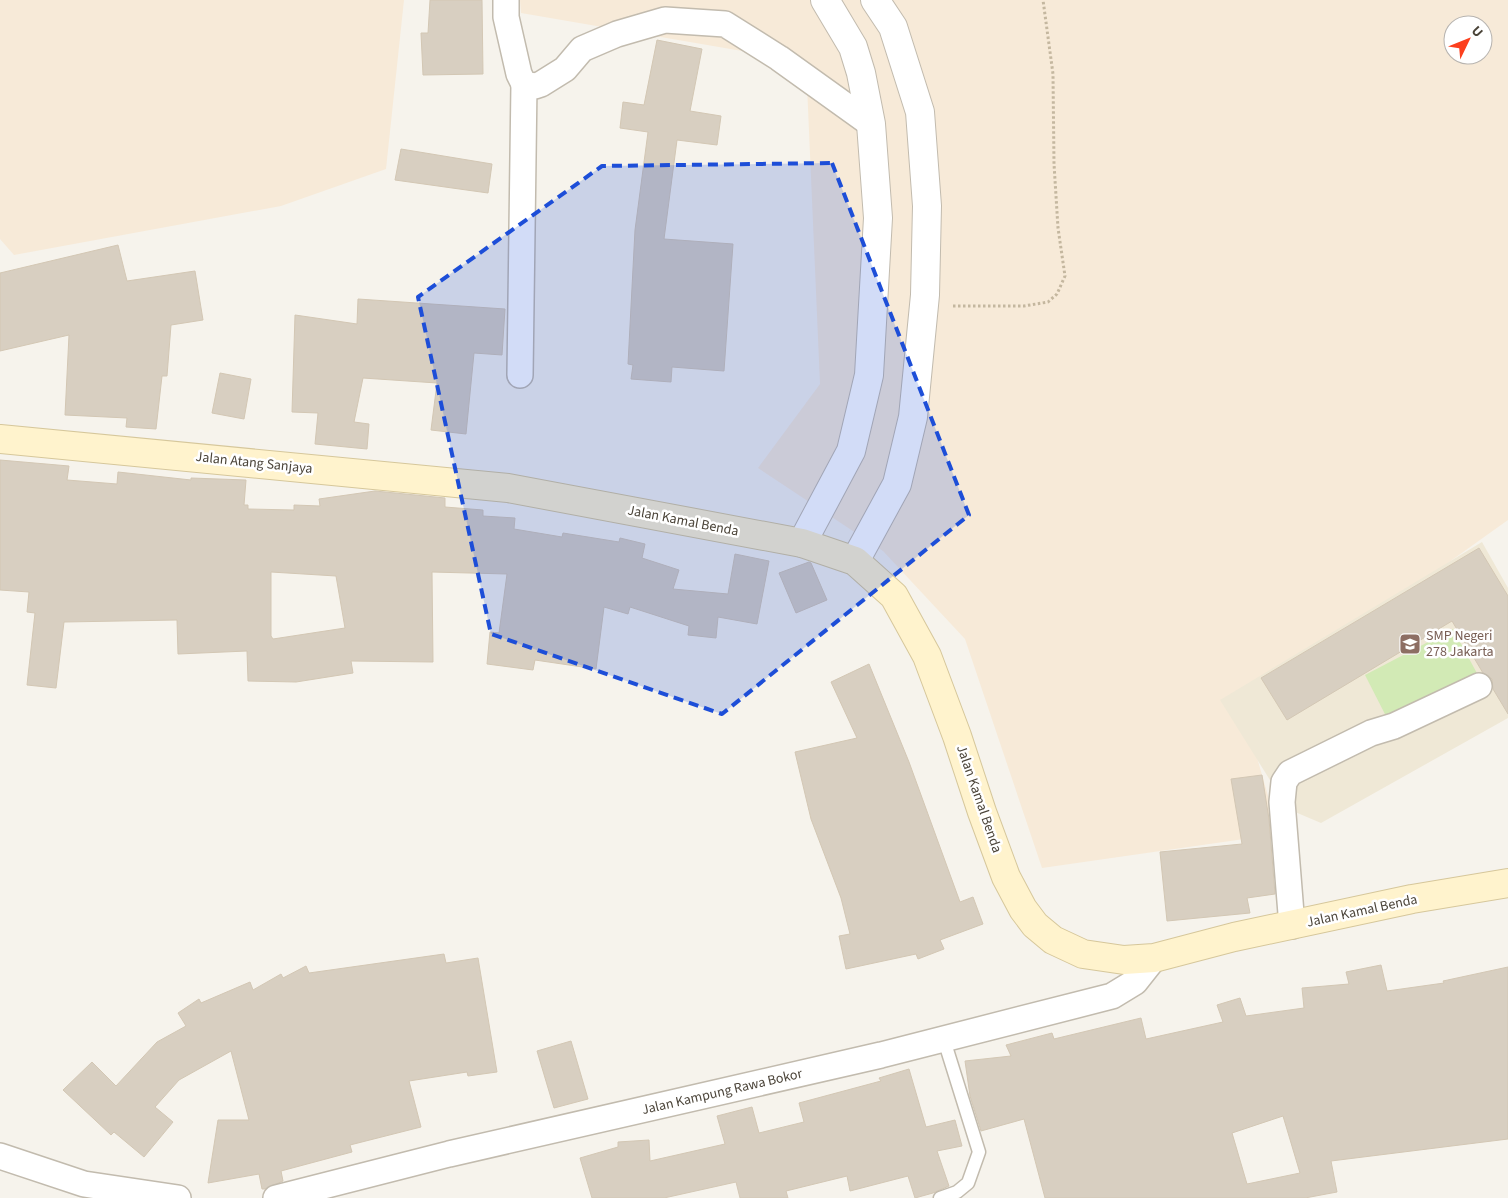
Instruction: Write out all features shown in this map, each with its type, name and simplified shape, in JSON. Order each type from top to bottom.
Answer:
[{"type":"main road","name":"Jalan Atang Sanjaya","points":[[0,439],[508,488]]},
{"type":"main road","name":"Jalan Kamal Benda","points":[[508,488],[802,544],[855,561],[894,596],[927,656],[1006,877],[1023,909],[1035,925],[1053,940],[1083,954],[1124,960],[1154,958],[1234,938],[1412,899],[1508,883]]},
{"type":"street","points":[[506,0],[506,17],[518,74],[524,84],[520,375]]},
{"type":"street","points":[[802,544],[851,451],[869,375],[878,218],[871,124],[861,72],[853,48],[825,0]]},
{"type":"street","points":[[855,561],[897,484],[914,417],[925,295],[927,206],[920,112],[893,27],[876,0]]},
{"type":"street","points":[[524,84],[535,86],[548,81],[565,69],[582,50],[617,34],[665,20],[725,24],[779,58],[871,124]]},
{"type":"street","points":[[1292,926],[1282,802],[1284,782],[1290,773],[1371,733],[1394,726],[1479,686]]},
{"type":"street","name":"Jalan Kampung Rawa Bokor","points":[[276,1198],[449,1154],[946,1045],[1112,996],[1135,982],[1154,958]]},
{"type":"street","points":[[0,1156],[79,1191],[178,1198]]},
{"type":"lane","points":[[940,1198],[957,1192],[968,1183],[979,1152],[946,1045]]},
{"type":"path","points":[[925,295],[935,306],[1024,306],[1048,302],[1057,294],[1065,276],[1058,228],[1053,74],[1043,0]]},
{"type":"highlighted area","points":[[832,163],[969,515],[722,714],[491,634],[418,297],[602,166]]},
{"type":"shaded area","points":[[0,0],[404,0],[386,169],[281,206],[14,255],[0,239]]},
{"type":"shaded area","points":[[520,0],[1508,0],[1508,520],[1243,709],[1279,834],[1042,868],[965,639],[883,551],[758,468],[820,384],[806,62],[521,13]]},
{"type":"shaded area","name":"SMP Negeri 278 Jakarta","points":[[1482,542],[1508,588],[1508,718],[1321,823],[1288,809],[1220,700]]},
{"type":"green space","points":[[1453,629],[1479,677],[1390,724],[1365,675]]},
{"type":"building","points":[[430,0],[482,0],[483,74],[423,75],[421,33],[428,33]]},
{"type":"building","points":[[657,40],[702,49],[690,111],[721,116],[717,145],[677,140],[664,239],[733,244],[724,371],[672,367],[671,382],[631,379],[633,365],[628,364],[635,230],[648,132],[620,128],[623,102],[644,105]]},
{"type":"building","points":[[401,149],[492,164],[488,193],[395,180]]},
{"type":"building","points":[[118,245],[127,281],[195,271],[203,320],[171,325],[167,376],[162,376],[156,429],[126,427],[127,418],[65,415],[69,335],[0,351],[0,273]]},
{"type":"building","points":[[358,299],[505,309],[502,355],[474,353],[466,434],[431,430],[437,383],[363,378],[354,422],[369,424],[367,449],[315,444],[318,413],[292,412],[295,315],[357,324]]},
{"type":"building","points":[[220,373],[251,379],[244,419],[212,413]]},
{"type":"building","points":[[0,460],[69,466],[67,480],[117,484],[118,472],[191,480],[191,478],[246,480],[244,505],[248,505],[248,509],[294,510],[294,505],[320,506],[319,499],[375,491],[445,498],[445,507],[483,510],[483,516],[515,518],[514,529],[562,537],[563,533],[619,542],[620,538],[645,544],[642,558],[679,570],[673,589],[728,594],[735,554],[769,561],[757,624],[718,617],[716,638],[688,635],[689,626],[630,607],[628,614],[604,607],[596,669],[535,660],[533,670],[487,664],[490,632],[499,633],[507,574],[432,572],[433,662],[351,661],[353,673],[296,682],[248,681],[247,651],[178,654],[177,620],[64,622],[56,688],[27,685],[35,613],[27,612],[29,592],[0,590]],"holes":[[[271,572],[336,576],[345,628],[273,639],[271,636]]]},
{"type":"building","points":[[1479,548],[1508,596],[1508,714],[1493,689],[1492,679],[1483,673],[1452,621],[1287,720],[1261,678]]},
{"type":"building","points":[[809,562],[827,600],[796,613],[779,573]]},
{"type":"building","points":[[869,664],[909,762],[960,902],[973,897],[983,924],[940,940],[944,949],[918,959],[916,954],[846,969],[839,936],[850,934],[841,898],[811,819],[795,752],[857,738],[831,682]]},
{"type":"building","points":[[1262,775],[1269,819],[1275,894],[1247,898],[1250,913],[1167,921],[1160,852],[1242,844],[1231,779]]},
{"type":"building","points":[[444,954],[446,963],[478,958],[497,1072],[468,1076],[467,1072],[409,1081],[421,1127],[350,1145],[352,1152],[281,1171],[283,1181],[265,1189],[262,1189],[259,1174],[208,1183],[218,1120],[249,1120],[231,1051],[179,1080],[155,1107],[173,1122],[144,1157],[114,1132],[111,1135],[63,1090],[92,1062],[116,1086],[157,1042],[186,1026],[178,1013],[199,999],[201,1003],[250,982],[253,990],[281,974],[283,978],[306,966],[309,973]]},
{"type":"building","points":[[1381,965],[1387,991],[1444,983],[1443,981],[1508,967],[1508,1139],[1331,1161],[1337,1192],[1305,1198],[1045,1198],[1024,1119],[981,1131],[970,1096],[965,1061],[1011,1056],[1006,1045],[1052,1033],[1054,1039],[1141,1018],[1146,1039],[1223,1022],[1217,1005],[1240,998],[1246,1016],[1304,1008],[1302,988],[1349,984],[1346,972]],"holes":[[[1283,1116],[1300,1173],[1247,1184],[1232,1133]]]},
{"type":"building","points":[[571,1041],[588,1099],[554,1108],[537,1051]]},
{"type":"building","points":[[909,1069],[926,1127],[955,1120],[962,1146],[937,1151],[949,1186],[933,1193],[915,1198],[908,1176],[850,1191],[847,1176],[786,1191],[788,1198],[740,1198],[736,1182],[664,1198],[592,1198],[580,1158],[618,1147],[618,1142],[649,1140],[650,1161],[725,1144],[717,1116],[752,1107],[759,1133],[804,1122],[799,1103],[881,1081],[879,1078]]},
{"type":"place","name":"SMP Negeri 278 Jakarta","points":[[1410,644]]}]
